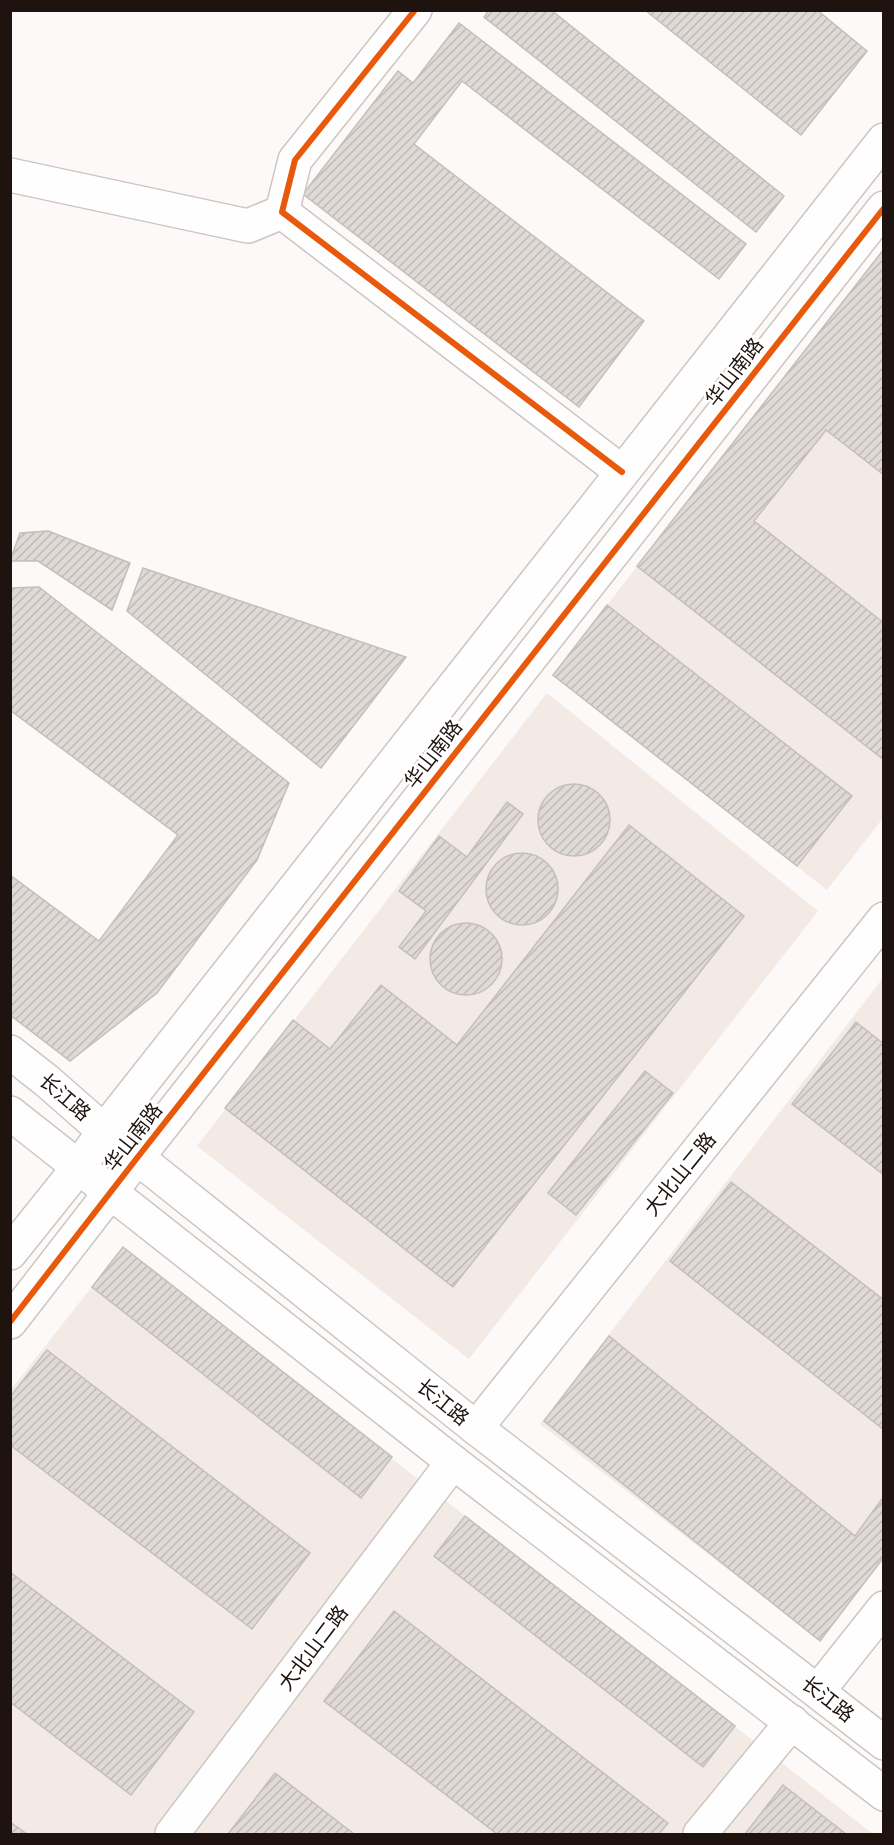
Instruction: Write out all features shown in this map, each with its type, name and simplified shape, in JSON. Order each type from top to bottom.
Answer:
[{"type":"street","points":[[282,212],[295,160],[415,10]]},
{"type":"street","name":"华山南路","points":[[10,1253],[884,140]]},
{"type":"street","points":[[10,175],[248,226],[282,212]]},
{"type":"street","name":"华山南路","points":[[10,1322],[884,208]]},
{"type":"street","points":[[282,212],[622,472]]},
{"type":"street","name":"大北山二路","points":[[476,1428],[884,919]]},
{"type":"street","name":"长江路","points":[[10,1052],[137,1158],[476,1428],[818,1691],[881,1736]]},
{"type":"street","name":"长江路","points":[[10,1113],[453,1462],[884,1794]]},
{"type":"street","name":"大北山二路","points":[[172,1834],[453,1462]]},
{"type":"street","points":[[818,1691],[884,1608]]},
{"type":"street","points":[[700,1834],[792,1722]]},
{"type":"shaded area","points":[[883,249],[883,818],[827,890],[553,675]]},
{"type":"shaded area","points":[[547,693],[818,911],[469,1359],[197,1146]]},
{"type":"shaded area","points":[[883,978],[883,1558],[820,1641],[540,1424]]},
{"type":"shaded area","points":[[123,1247],[873,1834],[11,1834],[10,1391]]},
{"type":"building","points":[[489,10],[551,10],[784,196],[756,232],[484,17]]},
{"type":"building","points":[[645,10],[817,10],[867,51],[801,135]]},
{"type":"building","points":[[459,23],[746,244],[719,279],[462,81],[414,144],[644,321],[579,407],[303,194],[398,71],[413,83]]},
{"type":"building","points":[[884,249],[884,475],[826,430],[754,521],[884,623],[884,760],[637,566]]},
{"type":"building","points":[[48,531],[130,563],[112,610],[38,561],[10,561],[20,533]]},
{"type":"building","points":[[143,568],[406,657],[321,768],[127,611]]},
{"type":"building","points":[[39,587],[289,783],[257,860],[157,993],[70,1061],[10,1015],[10,875],[99,941],[178,835],[10,710],[10,588]]},
{"type":"building","points":[[607,605],[852,796],[797,866],[553,675]]},
{"type":"building","points":[[574,784],[594,790],[604,800],[610,820],[604,840],[594,850],[574,856],[554,850],[544,840],[538,820],[544,800],[554,790]]},
{"type":"building","points":[[507,802],[523,814],[415,959],[399,947],[426,911],[399,891],[439,836],[467,857]]},
{"type":"building","points":[[629,825],[744,916],[453,1287],[225,1108],[293,1020],[330,1049],[381,985],[457,1045]]},
{"type":"building","points":[[522,853],[542,859],[552,869],[558,889],[552,909],[542,919],[522,925],[502,919],[492,909],[486,889],[492,869],[502,859]]},
{"type":"building","points":[[466,923],[486,929],[496,939],[502,959],[496,979],[486,989],[466,995],[446,989],[436,979],[430,959],[436,939],[446,929]]},
{"type":"building","points":[[856,1022],[884,1044],[884,1175],[792,1104]]},
{"type":"building","points":[[645,1071],[673,1093],[576,1215],[548,1193]]},
{"type":"building","points":[[731,1182],[884,1300],[884,1430],[670,1261]]},
{"type":"building","points":[[123,1247],[392,1457],[361,1498],[92,1287]]},
{"type":"building","points":[[609,1336],[855,1536],[884,1496],[884,1557],[820,1641],[544,1421]]},
{"type":"building","points":[[47,1350],[310,1553],[252,1629],[10,1445],[10,1397]]},
{"type":"building","points":[[465,1516],[735,1726],[703,1767],[434,1556]]},
{"type":"building","points":[[10,1572],[194,1712],[131,1795],[10,1702]]},
{"type":"building","points":[[394,1611],[668,1823],[659,1834],[497,1834],[324,1701]]},
{"type":"building","points":[[275,1773],[354,1834],[228,1834]]},
{"type":"building","points":[[783,1785],[846,1834],[745,1834]]},
{"type":"building","points":[[10,1822],[27,1834],[10,1834]]},
{"type":"cycle path","points":[[415,10],[295,160],[282,212],[622,472]]},
{"type":"cycle path","points":[[10,1322],[884,208]]}]
